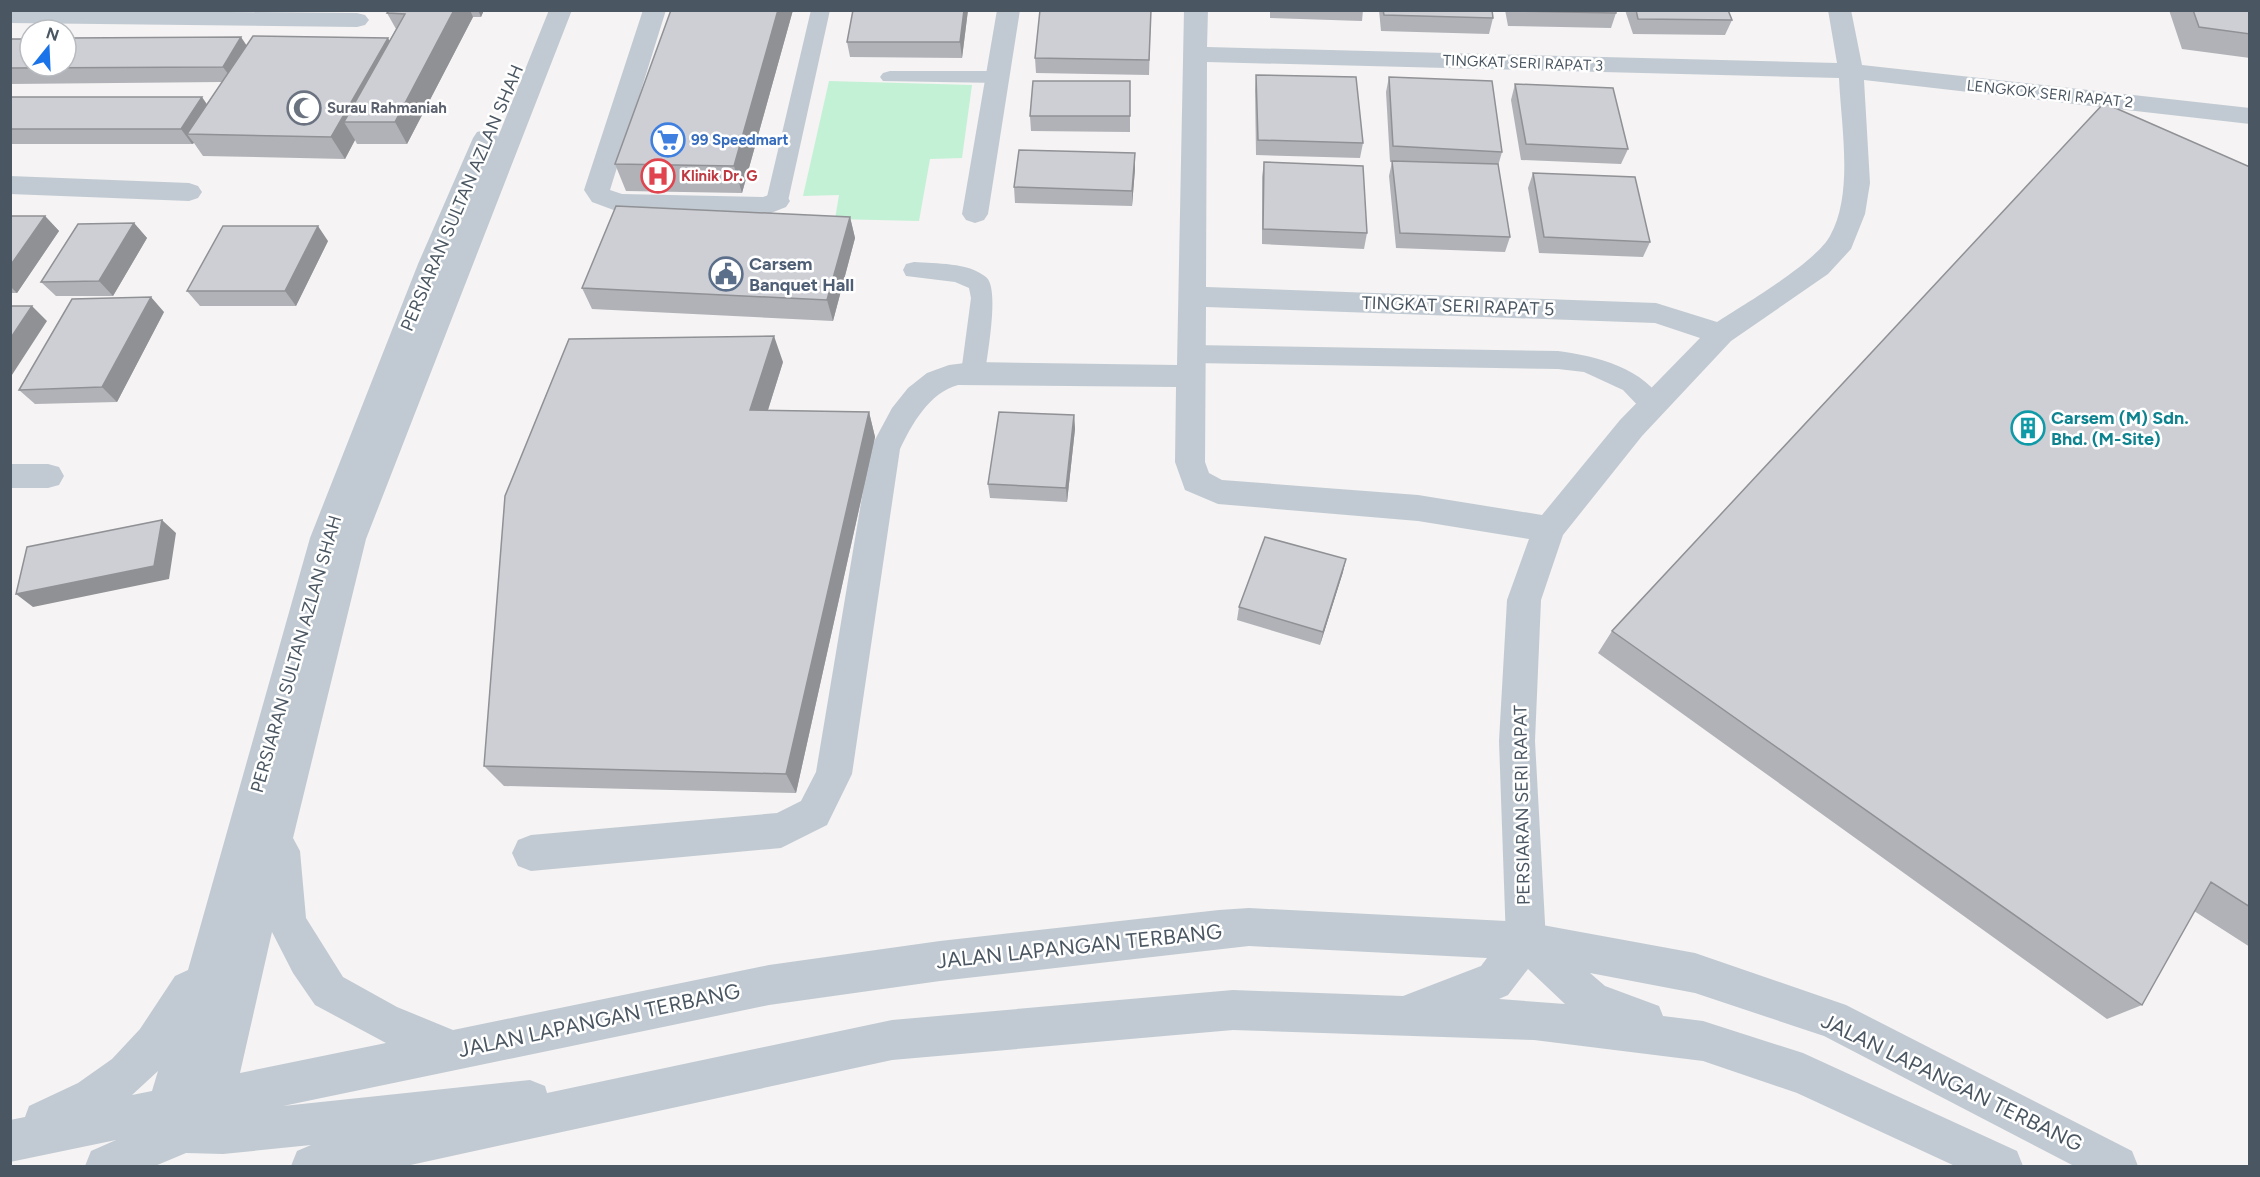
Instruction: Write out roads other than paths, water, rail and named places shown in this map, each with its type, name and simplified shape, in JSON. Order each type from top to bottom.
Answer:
[{"type":"street","name":"PERSIARAN SULTAN AZLAN SHAH","points":[[176,1120],[221,927],[326,538],[432,264],[542,10]]},
{"type":"street","name":"PERSIARAN SULTAN AZLAN SHAH","points":[[213,1099],[279,817],[350,539],[561,10]]},
{"type":"street","points":[[655,10],[597,190],[601,196],[619,203],[766,206],[777,201]]},
{"type":"street","points":[[975,214],[1009,10]]},
{"type":"street","points":[[1196,10],[1190,462],[1196,481],[1218,492],[1419,508],[1549,529]]},
{"type":"street","name":"PERSIARAN SERI RAPAT","points":[[1526,941],[1517,741],[1524,600],[1549,529],[1631,428],[1721,334],[1818,267],[1841,242],[1852,214],[1857,183],[1851,71],[1839,10]]},
{"type":"street","points":[[10,16],[357,20]]},
{"type":"street","name":"TINGKAT SERI RAPAT 3","points":[[1196,54],[1851,71]]},
{"type":"street","name":"LENGKOK SERI RAPAT 2","points":[[1851,71],[2250,116]]},
{"type":"street","points":[[10,185],[189,192]]},
{"type":"street","name":"TINGKAT SERI RAPAT 5","points":[[1192,297],[1656,314],[1721,334]]},
{"type":"street","points":[[531,853],[781,830],[814,813],[834,774],[873,448],[922,392],[948,376],[973,373],[1192,365]]},
{"type":"street","points":[[10,476],[48,476]]},
{"type":"street","points":[[279,817],[287,922],[329,991],[384,1022],[453,1050]]},
{"type":"street","points":[[10,1128],[49,1120],[93,1098],[137,1065],[171,1022],[221,927]]},
{"type":"street","name":"JALAN LAPANGAN TERBANG","points":[[213,1099],[769,985],[940,961],[1249,927],[1526,941],[1695,973],[1832,1019],[2109,1160],[2117,1167]]},
{"type":"street","points":[[1402,1015],[1494,981],[1526,941],[1593,1002],[1803,1074],[2001,1167]]},
{"type":"street","points":[[312,1167],[892,1040],[1233,1010],[1534,1020],[1703,1041]]},
{"type":"street","points":[[106,1167],[176,1120],[223,1133],[674,1086]]},
{"type":"street","points":[[10,1141],[201,1117],[213,1099]]},
{"type":"lane","points":[[777,201],[821,10]]},
{"type":"lane","points":[[890,77],[998,77]]},
{"type":"lane","points":[[914,270],[959,274],[978,283],[982,298],[973,373]]},
{"type":"lane","points":[[1192,365],[1558,360],[1588,364],[1632,384],[1653,405]]},
{"type":"place","name":"Surau Rahmaniah","points":[[304,108]]},
{"type":"place","name":"99 Speedmart","points":[[668,140]]},
{"type":"place","name":"Klinik Dr. G","points":[[658,176]]},
{"type":"place","name":"Carsem Banquet Hall","points":[[726,274]]},
{"type":"place","name":"Carsem (M) Sdn. Bhd. (M-Site)","points":[[2028,428]]}]
